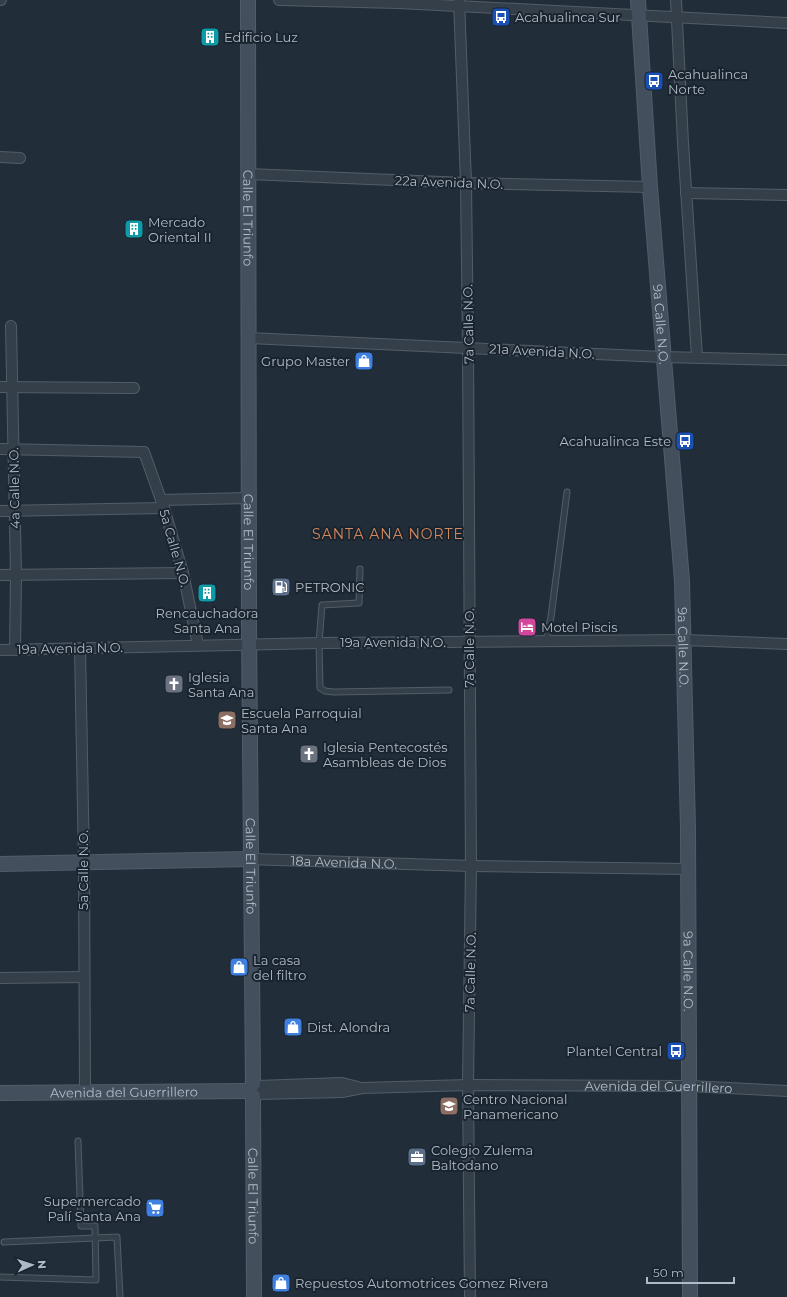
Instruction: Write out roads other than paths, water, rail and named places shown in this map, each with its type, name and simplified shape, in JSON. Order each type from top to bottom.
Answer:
[{"type":"street","name":"Calle El Triunfo","points":[[248,0],[250,860],[254,1297]]},
{"type":"street","points":[[279,0],[459,3],[787,23]]},
{"type":"street","name":"9a Calle N.O.","points":[[638,0],[650,187],[663,357],[672,442],[682,581],[688,869],[690,1297]]},
{"type":"street","points":[[676,0],[686,193],[697,357]]},
{"type":"street","name":"7a Calle N.O.","points":[[459,3],[466,183],[468,348],[471,866],[468,1085],[470,1297]]},
{"type":"street","points":[[0,157],[20,158]]},
{"type":"street","name":"22a Avenida N.O.","points":[[248,174],[466,183],[650,187]]},
{"type":"street","points":[[686,193],[787,195]]},
{"type":"street","name":"4a Calle N.O.","points":[[11,326],[16,575],[15,650]]},
{"type":"street","name":"21a Avenida N.O.","points":[[249,338],[663,357],[787,360]]},
{"type":"street","points":[[0,387],[134,388]]},
{"type":"street","points":[[0,449],[13,449]]},
{"type":"street","name":"5a Calle N.O.","points":[[13,449],[144,452],[183,573],[198,645]]},
{"type":"street","points":[[0,511],[162,504],[249,498]]},
{"type":"street","points":[[0,575],[183,573]]},
{"type":"street","name":"19a Avenida N.O.","points":[[0,650],[250,644],[546,641],[684,640],[787,644]]},
{"type":"street","name":"5a Calle N.O.","points":[[80,648],[84,862],[85,1092]]},
{"type":"street","name":"18a Avenida N.O.","points":[[0,864],[250,860],[471,866],[688,869]]},
{"type":"street","points":[[0,978],[84,977]]},
{"type":"street","name":"Avenida del Guerrillero","points":[[0,1093],[253,1090],[342,1092],[362,1088],[468,1085],[689,1086],[787,1090]]},
{"type":"lane","points":[[546,641],[568,492]]},
{"type":"lane","points":[[360,569],[359,604],[322,605],[319,643],[320,688],[325,691],[334,692],[449,690]]},
{"type":"lane","points":[[0,1277],[96,1280],[95,1226],[81,1226],[78,1141]]},
{"type":"lane","points":[[4,1242],[117,1237],[120,1297]]},
{"type":"place","name":"Acahualinca Sur","points":[[501,17]]},
{"type":"place","name":"Edificio Luz","points":[[210,37]]},
{"type":"place","name":"Acahualinca Norte","points":[[654,81]]},
{"type":"place","name":"Mercado Oriental II","points":[[134,229]]},
{"type":"place","name":"Grupo Master","points":[[364,361]]},
{"type":"place","name":"Acahualinca Este","points":[[685,441]]},
{"type":"place","name":"PETRONIC","points":[[281,587]]},
{"type":"place","name":"Rencauchadora Santa Ana","points":[[207,593]]},
{"type":"place","name":"Motel Piscis","points":[[527,627]]},
{"type":"place","name":"Iglesia Santa Ana","points":[[174,684]]},
{"type":"place","name":"Escuela Parroquial Santa Ana","points":[[227,720]]},
{"type":"place","name":"Iglesia Pentecostés Asambleas de Dios","points":[[309,754]]},
{"type":"place","name":"La casa del filtro","points":[[239,967]]},
{"type":"place","name":"Dist. Alondra","points":[[293,1027]]},
{"type":"place","name":"Plantel Central","points":[[676,1051]]},
{"type":"place","name":"Centro Nacional Panamericano","points":[[449,1106]]},
{"type":"place","name":"Colegio Zulema Baltodano","points":[[417,1157]]},
{"type":"place","name":"Supermercado Palí Santa Ana","points":[[155,1208]]},
{"type":"place","name":"Repuestos Automotrices Gomez Rivera","points":[[281,1283]]},
{"type":"district","name":"SANTA ANA NORTE","points":[[388,534]]}]
